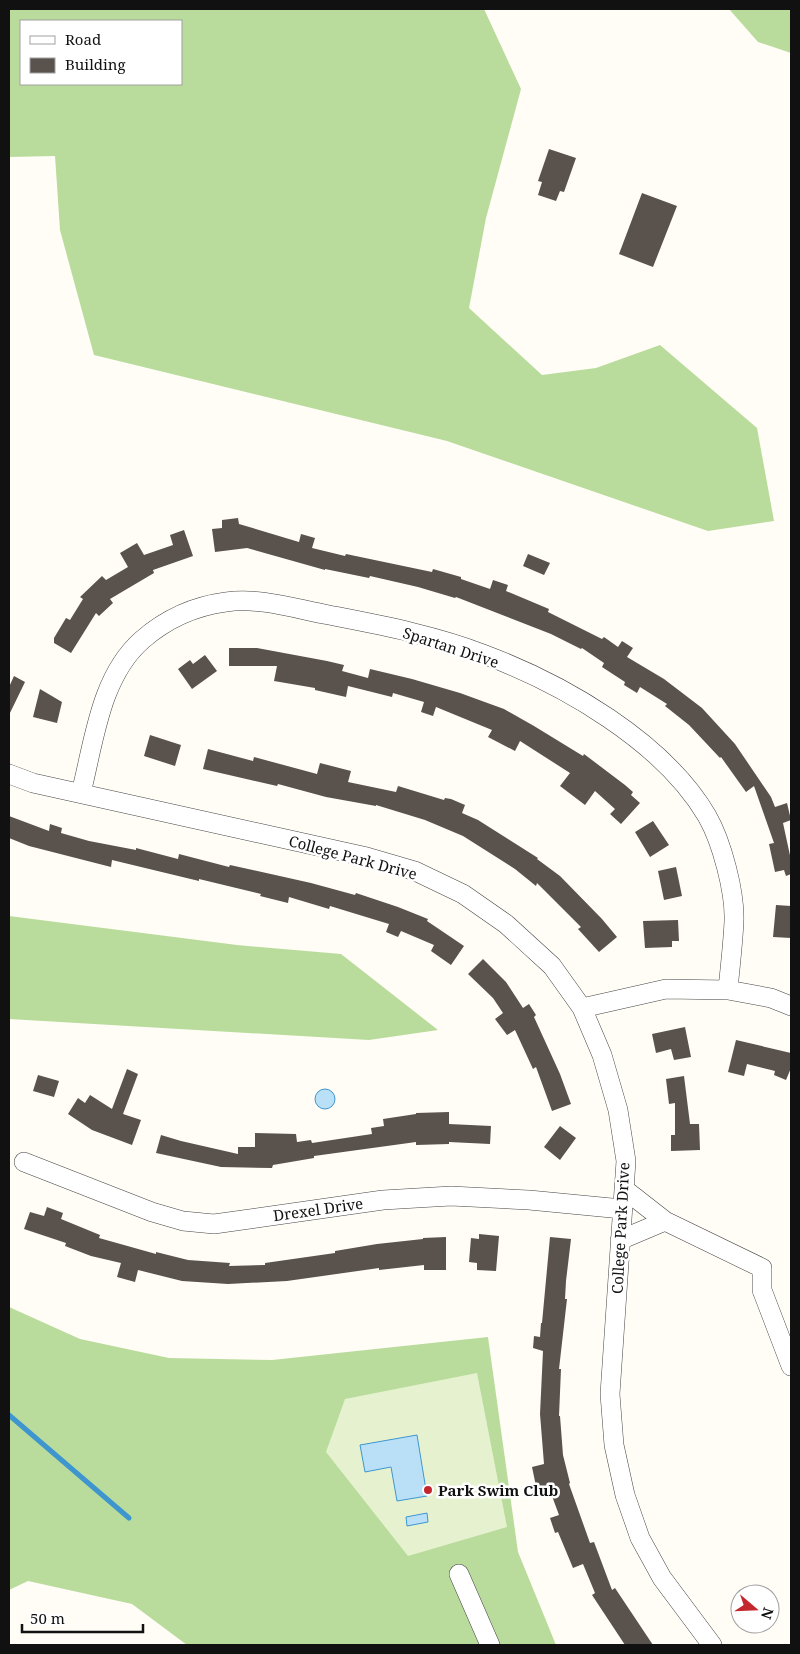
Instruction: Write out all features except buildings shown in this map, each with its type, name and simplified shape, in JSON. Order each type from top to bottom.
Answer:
[{"type":"street","name":"Spartan Drive","points":[[81,794],[106,694],[123,661],[142,641],[166,622],[197,607],[229,601],[263,603],[368,622],[438,639],[482,654],[536,678],[582,702],[628,732],[656,754],[687,788],[708,817],[720,845],[729,879],[734,918],[728,990]]},
{"type":"street","name":"College Park Drive","points":[[9,774],[33,783],[368,857],[415,871],[463,894],[506,924],[552,966],[582,1008],[602,1055],[618,1110],[626,1161],[610,1394],[614,1445],[625,1495],[640,1538],[662,1578],[712,1645]]},
{"type":"street","points":[[582,1008],[666,989],[728,990],[771,998],[791,1006]]},
{"type":"street","name":"Drexel Drive","points":[[24,1162],[152,1212],[183,1221],[214,1224],[383,1200],[451,1196],[529,1200],[622,1209]]},
{"type":"street","points":[[624,1189],[665,1221],[762,1268],[762,1290],[791,1366]]},
{"type":"street","points":[[620,1240],[665,1221]]},
{"type":"street","points":[[459,1574],[490,1645]]},
{"type":"green space","points":[[9,9],[484,9],[521,89],[486,218],[469,308],[542,375],[596,368],[660,345],[757,428],[774,521],[708,531],[447,441],[94,355],[60,230],[55,156],[9,157]]},
{"type":"green space","points":[[729,9],[791,9],[791,53],[758,42]]},
{"type":"green space","points":[[9,916],[237,945],[341,954],[438,1030],[369,1040],[9,1019]]},
{"type":"green space","points":[[9,1307],[80,1339],[169,1358],[272,1360],[488,1337],[518,1552],[556,1645],[187,1645],[132,1604],[28,1581],[9,1590]]},
{"type":"green space","name":"Park Swim Club","points":[[477,1373],[507,1527],[408,1556],[326,1452],[345,1399]]},
{"type":"water","points":[[325,1089],[332,1092],[335,1099],[332,1106],[325,1109],[318,1106],[315,1099],[318,1092]]},
{"type":"water","points":[[417,1435],[427,1496],[397,1501],[391,1467],[365,1472],[360,1445]]},
{"type":"water","points":[[427,1513],[428,1522],[407,1526],[406,1517]]},
{"type":"waterway","points":[[9,1415],[129,1518]]},
{"type":"place","name":"Park Swim Club","points":[[428,1490]]}]
